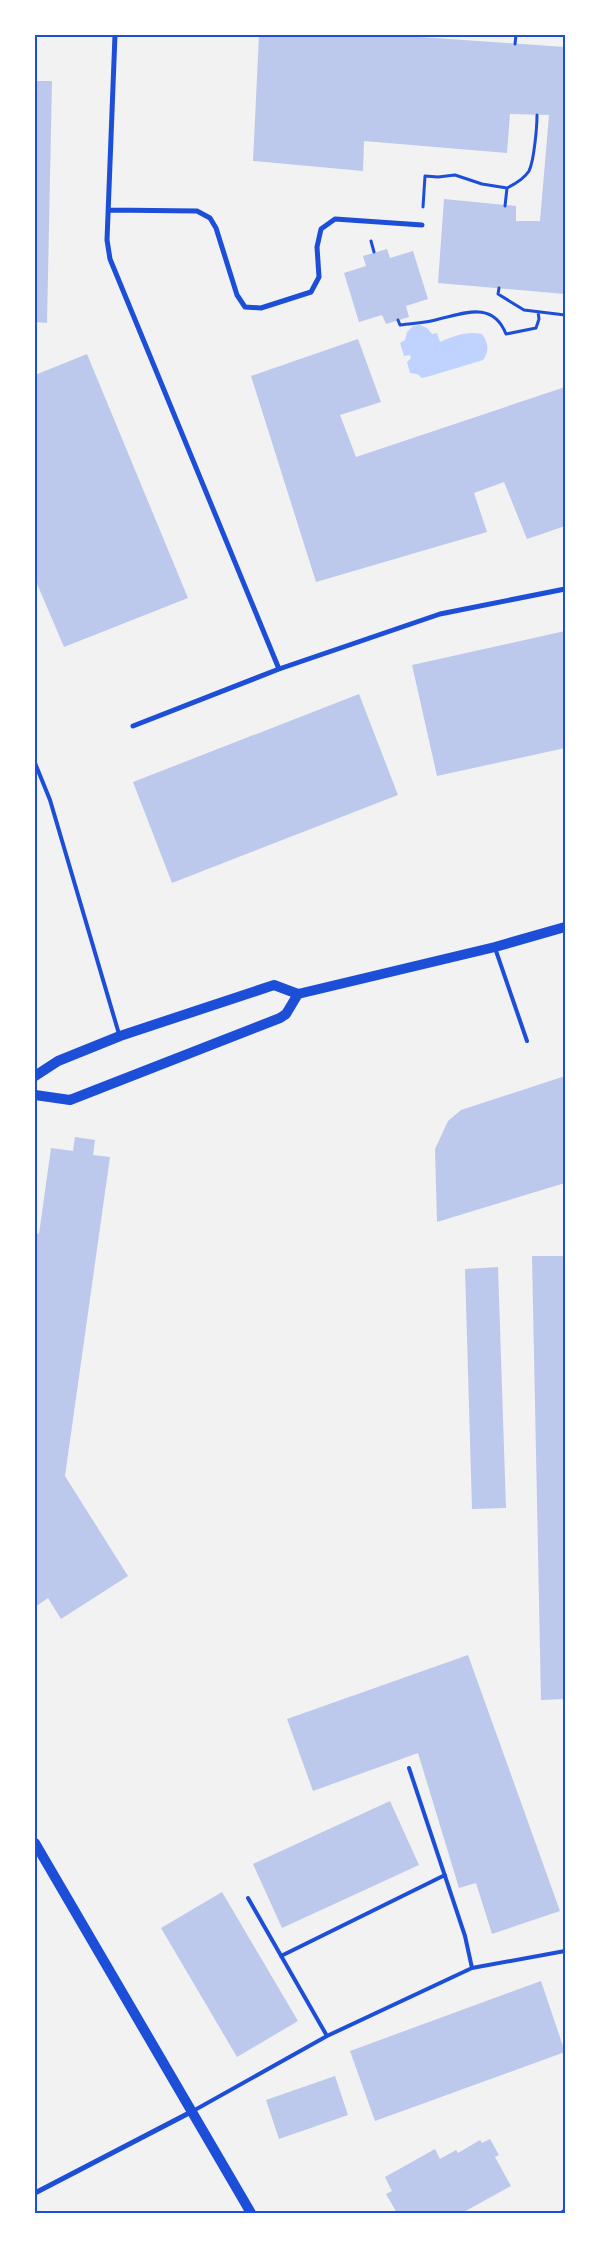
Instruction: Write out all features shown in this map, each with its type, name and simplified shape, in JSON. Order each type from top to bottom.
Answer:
[{"type":"main road","points":[[35,1076],[58,1061],[120,1036],[274,985],[298,994],[495,947],[565,927]]},
{"type":"main road","points":[[35,1095],[70,1100],[280,1018],[286,1014],[298,994]]},
{"type":"main road","points":[[35,1843],[251,2213]]},
{"type":"street","points":[[115,35],[107,240],[110,259],[279,670]]},
{"type":"street","points":[[109,210],[197,211],[210,218],[216,228],[237,295],[245,307],[253,308],[261,308],[311,292],[319,277],[316,247],[321,229],[335,219],[422,225]]},
{"type":"street","points":[[133,726],[279,670],[440,614],[565,589]]},
{"type":"street","points":[[35,2193],[191,2112]]},
{"type":"lane","points":[[35,763],[50,800],[120,1036]]},
{"type":"lane","points":[[495,947],[527,1041]]},
{"type":"lane","points":[[409,1768],[465,1936],[472,1968]]},
{"type":"lane","points":[[281,1956],[445,1875]]},
{"type":"lane","points":[[248,1898],[327,2036]]},
{"type":"lane","points":[[191,2112],[327,2036],[472,1968],[565,1951]]},
{"type":"path","points":[[515,44],[516,35]]},
{"type":"path","points":[[422,225],[425,176],[455,175],[482,184],[506,188],[518,183],[529,171],[537,129],[537,115]]},
{"type":"path","points":[[505,206],[506,188]]},
{"type":"path","points":[[499,288],[498,294],[524,310],[565,315]]},
{"type":"path","points":[[398,320],[400,325],[438,320],[465,312],[479,311],[493,316],[502,324],[506,334],[536,328],[539,320],[538,312]]},
{"type":"water","points":[[420,325],[427,328],[432,334],[437,333],[440,342],[455,336],[482,334],[486,341],[487,353],[483,360],[422,378],[417,374],[410,373],[407,362],[411,358],[410,355],[404,356],[400,343],[405,340],[407,332],[413,326]]},
{"type":"building","points":[[259,35],[392,35],[565,47],[565,294],[438,283],[444,199],[516,206],[516,221],[540,221],[549,115],[510,114],[507,153],[364,141],[363,171],[253,161]]},
{"type":"building","points":[[35,81],[52,81],[47,323],[35,322]]},
{"type":"building","points":[[387,249],[390,258],[413,251],[428,299],[406,306],[409,317],[386,324],[382,315],[359,322],[344,273],[366,266],[363,256]]},
{"type":"building","points":[[358,339],[381,402],[340,415],[356,457],[565,387],[565,526],[527,539],[504,482],[474,493],[487,532],[316,582],[251,376]]},
{"type":"building","points":[[87,354],[188,598],[64,647],[35,579],[35,375]]},
{"type":"building","points":[[565,631],[565,748],[437,776],[412,665]]},
{"type":"building","points":[[359,694],[398,795],[172,883],[133,782]]},
{"type":"building","points":[[565,1076],[565,1183],[437,1222],[435,1149],[448,1121],[461,1110]]},
{"type":"building","points":[[75,1137],[95,1140],[93,1155],[110,1157],[65,1476],[128,1576],[61,1619],[48,1598],[35,1607],[35,1233],[39,1234],[51,1148],[73,1151]]},
{"type":"building","points":[[532,1256],[565,1256],[565,1699],[541,1700]]},
{"type":"building","points":[[498,1267],[506,1508],[472,1509],[465,1269]]},
{"type":"building","points":[[468,1655],[560,1911],[492,1934],[476,1883],[459,1888],[418,1753],[313,1791],[287,1719]]},
{"type":"building","points":[[390,1801],[419,1865],[282,1928],[253,1864]]},
{"type":"building","points":[[222,1892],[298,2021],[237,2057],[161,1928]]},
{"type":"building","points":[[541,1981],[565,2052],[375,2121],[350,2051]]},
{"type":"building","points":[[335,2076],[348,2115],[279,2139],[266,2100]]},
{"type":"building","points":[[490,2139],[499,2155],[495,2157],[511,2186],[462,2213],[397,2213],[386,2194],[392,2191],[385,2177],[435,2149],[440,2159],[456,2150],[458,2153],[480,2140],[482,2143]]}]
